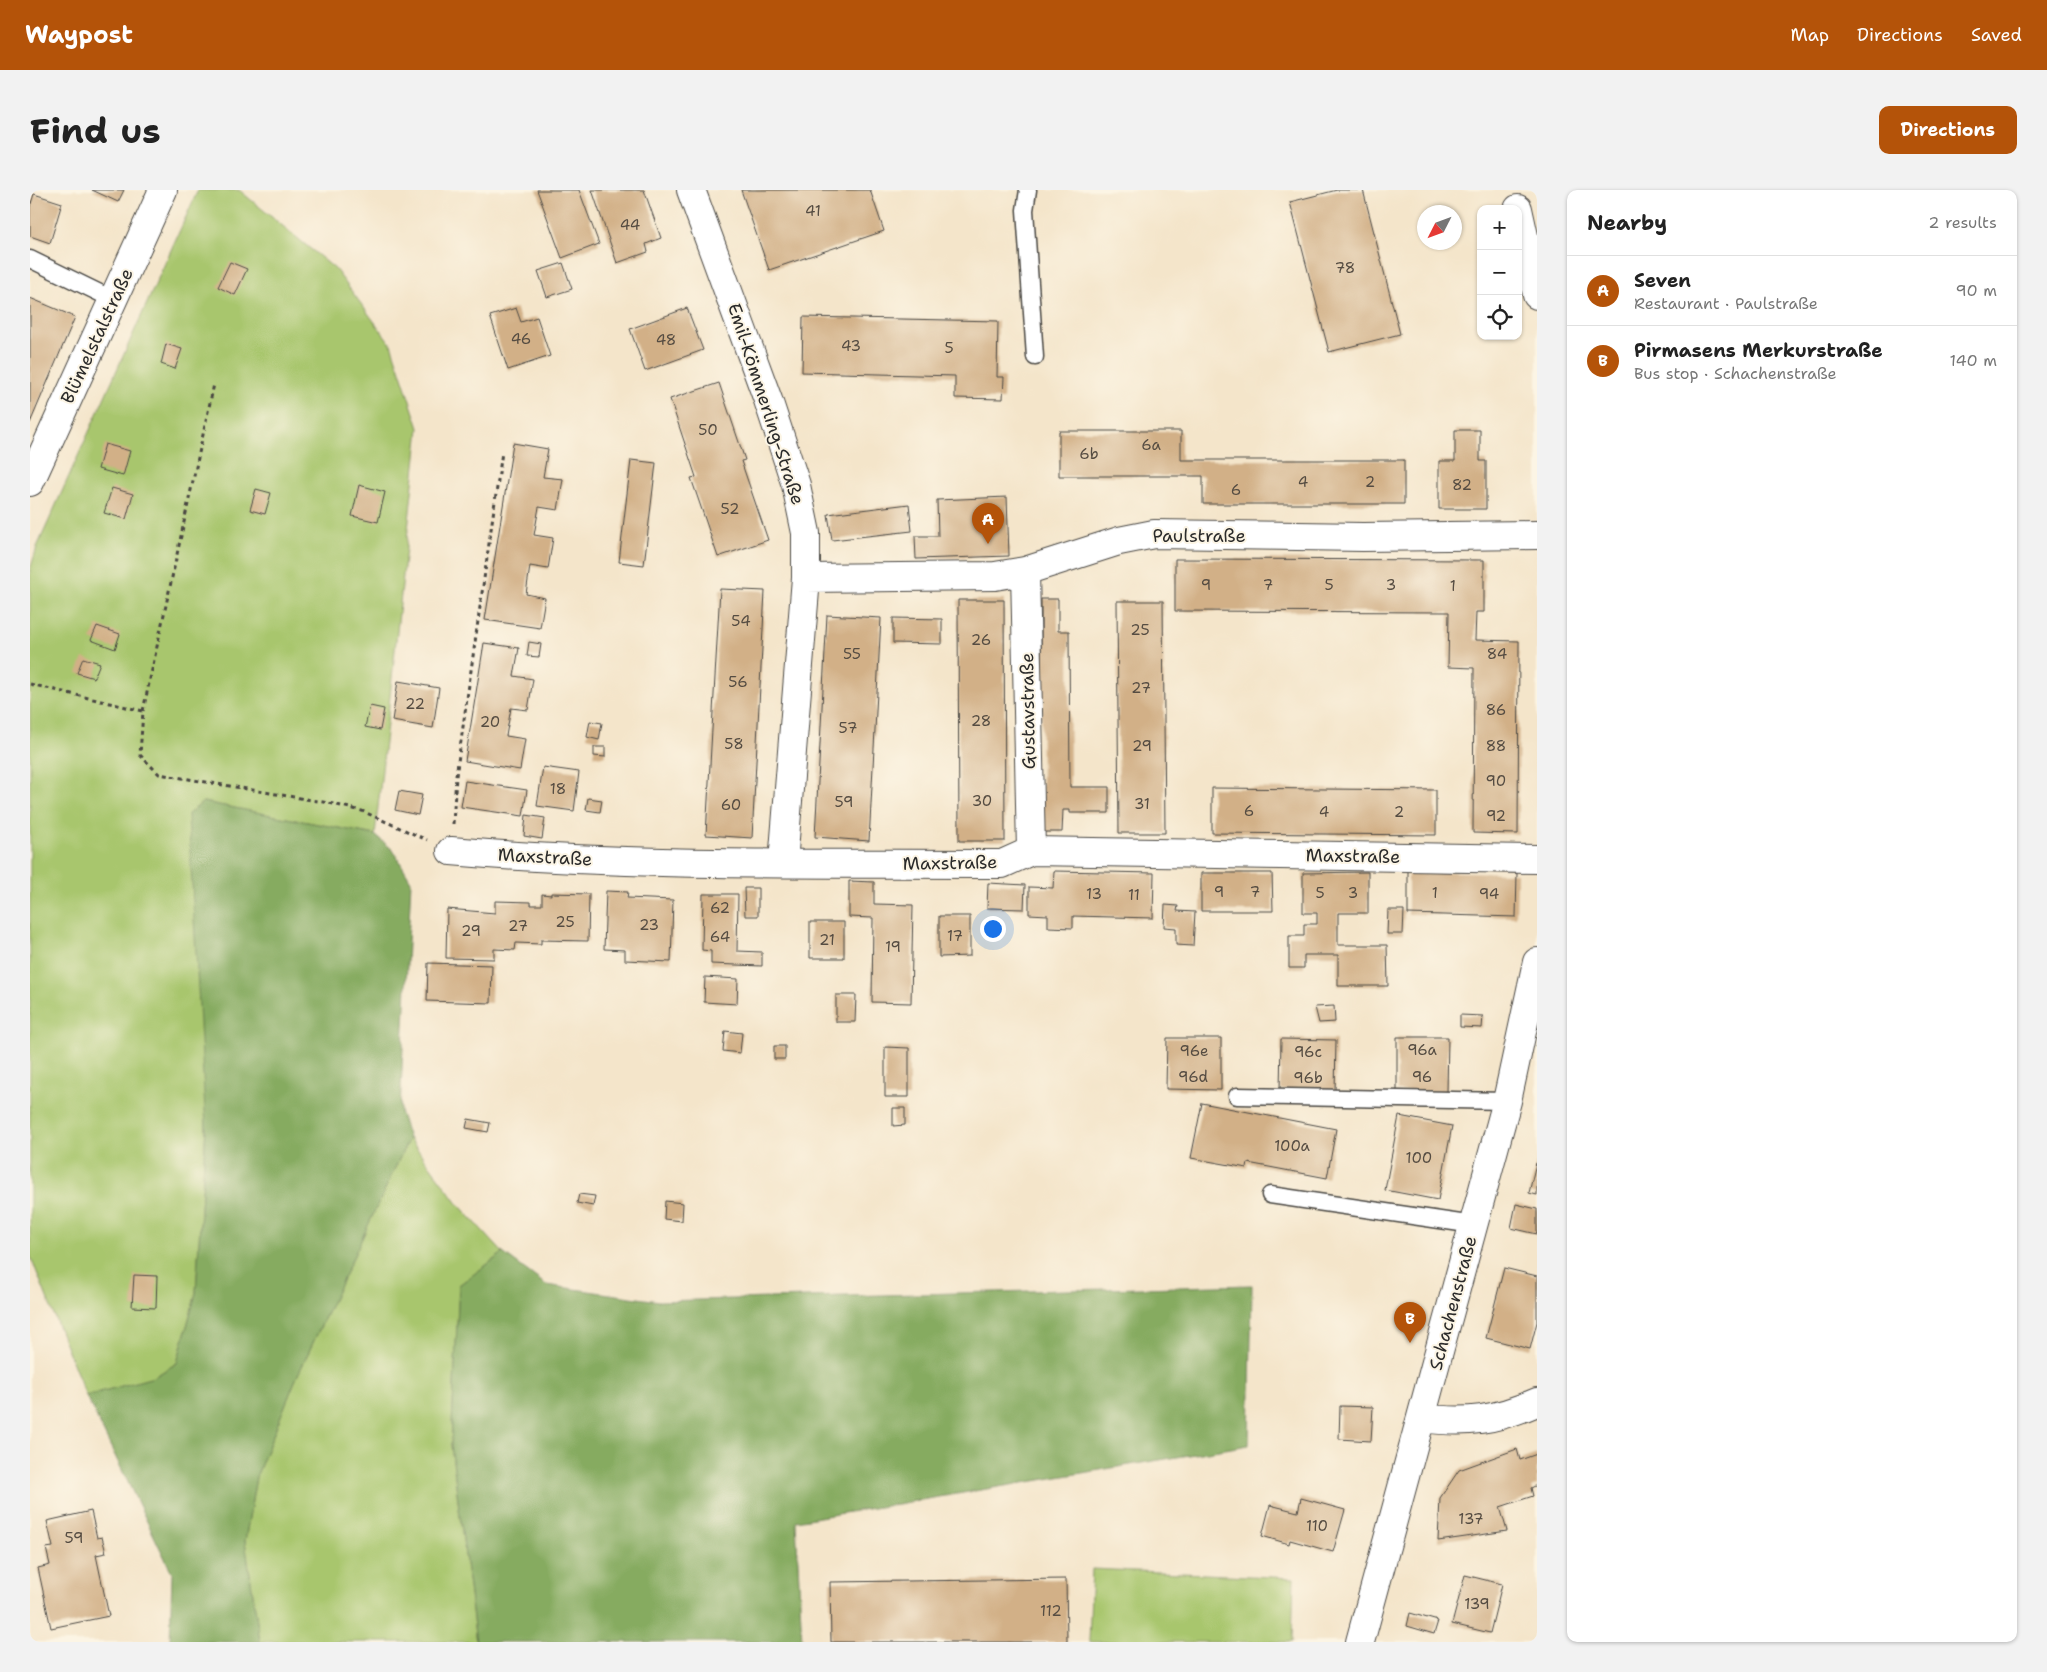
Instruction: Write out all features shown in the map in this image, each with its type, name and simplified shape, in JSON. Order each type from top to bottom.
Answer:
[{"type":"street","name":"Blümelstalstraße","points":[[30,482],[163,190]]},
{"type":"street","name":"Emil-Kömmerling-Straße","points":[[691,190],[768,400],[796,485],[806,532],[806,578],[783,863]]},
{"type":"street","points":[[1513,190],[1517,205]]},
{"type":"street","points":[[1522,227],[1537,296]]},
{"type":"street","name":"Paulstraße","points":[[806,578],[994,576],[1025,571],[1119,541],[1154,534],[1363,537],[1537,535]]},
{"type":"street","name":"Gustavstraße","points":[[1025,571],[1031,851]]},
{"type":"street","name":"Maxstraße","points":[[451,851],[532,858],[783,863],[1002,864],[1031,851],[1537,859]]},
{"type":"street","name":"Schachenstraße","points":[[1360,1642],[1507,1101],[1537,962]]},
{"type":"street","points":[[1422,1418],[1457,1421],[1482,1420],[1506,1415],[1537,1402]]},
{"type":"lane","points":[[1028,190],[1025,210],[1034,357]]},
{"type":"lane","points":[[30,259],[114,300]]},
{"type":"lane","points":[[1236,1096],[1507,1101]]},
{"type":"lane","points":[[1270,1195],[1474,1225]]},
{"type":"path","points":[[214,384],[143,711],[140,755],[159,774],[329,803],[362,811],[451,851],[456,776],[502,452]]},
{"type":"path","points":[[30,684],[143,711]]},
{"type":"green space","points":[[198,190],[239,190],[335,269],[391,344],[419,428],[375,835],[203,802],[206,1126],[196,1293],[177,1363],[154,1377],[86,1396],[30,1255],[30,570],[37,547]]},
{"type":"green space","points":[[203,802],[375,835],[393,850],[411,881],[400,1111],[409,1138],[295,1381],[256,1477],[245,1541],[260,1642],[170,1642],[172,1573],[86,1396],[154,1377],[177,1363],[196,1293],[206,1127],[188,814]]},
{"type":"green space","points":[[409,1138],[459,1205],[503,1253],[459,1285],[451,1445],[476,1642],[260,1642],[245,1541],[256,1477],[295,1381]]},
{"type":"green space","points":[[503,1253],[546,1285],[659,1301],[1252,1285],[1249,1445],[796,1521],[802,1642],[476,1642],[451,1445],[459,1285]]},
{"type":"green space","points":[[1092,1569],[1294,1578],[1292,1642],[1089,1642]]},
{"type":"building","points":[[92,190],[124,190],[118,202]]},
{"type":"building","points":[[537,190],[579,190],[599,244],[562,258]]},
{"type":"building","points":[[592,190],[644,190],[661,238],[646,244],[648,252],[617,263]]},
{"type":"building","points":[[741,190],[870,190],[884,231],[769,270]]},
{"type":"building","points":[[1337,190],[1363,190],[1400,334],[1329,352],[1290,202]]},
{"type":"building","points":[[34,194],[62,203],[50,243],[30,236],[30,207]]},
{"type":"building","points":[[230,262],[247,269],[235,295],[218,287]]},
{"type":"building","points":[[563,263],[572,289],[547,297],[538,271]]},
{"type":"building","points":[[30,298],[75,317],[30,423]]},
{"type":"building","points":[[516,308],[521,322],[537,317],[550,356],[508,370],[490,316]]},
{"type":"building","points":[[687,308],[703,350],[645,371],[630,329]]},
{"type":"building","points":[[803,317],[998,321],[997,377],[1004,377],[1003,399],[955,398],[955,376],[802,372]]},
{"type":"building","points":[[166,344],[182,349],[175,369],[161,364]]},
{"type":"building","points":[[719,383],[745,460],[741,461],[768,540],[718,557],[691,478],[696,477],[670,399]]},
{"type":"building","points":[[1455,430],[1480,430],[1480,461],[1486,461],[1486,509],[1439,509],[1439,461],[1455,461]]},
{"type":"building","points":[[1059,431],[1181,431],[1181,460],[1404,460],[1404,504],[1203,504],[1203,476],[1059,476]]},
{"type":"building","points":[[513,443],[548,449],[543,477],[563,479],[558,510],[539,507],[534,535],[553,538],[548,569],[530,566],[526,594],[545,598],[540,628],[485,620]]},
{"type":"building","points":[[105,444],[130,451],[123,476],[98,469]]},
{"type":"building","points":[[631,460],[656,463],[644,565],[619,562]]},
{"type":"building","points":[[359,485],[385,492],[378,522],[352,516]]},
{"type":"building","points":[[112,488],[133,494],[126,519],[104,513]]},
{"type":"building","points":[[256,489],[271,493],[265,514],[250,510]]},
{"type":"building","points":[[1007,497],[1009,556],[916,559],[915,536],[938,536],[937,500]]},
{"type":"building","points":[[909,504],[912,531],[832,540],[828,514]]},
{"type":"building","points":[[1175,559],[1484,560],[1484,612],[1476,612],[1475,640],[1519,641],[1518,834],[1473,833],[1474,668],[1448,667],[1449,612],[1175,611]]},
{"type":"building","points":[[720,589],[765,591],[752,838],[706,835]]},
{"type":"building","points":[[1041,599],[1058,599],[1058,631],[1069,631],[1070,787],[1109,787],[1109,813],[1070,813],[1070,810],[1063,810],[1062,832],[1042,832]]},
{"type":"building","points":[[958,600],[1004,600],[1005,841],[959,841]]},
{"type":"building","points":[[1117,601],[1163,601],[1165,833],[1119,833]]},
{"type":"building","points":[[827,615],[881,618],[869,841],[815,837]]},
{"type":"building","points":[[893,618],[942,619],[942,644],[893,643]]},
{"type":"building","points":[[97,626],[120,634],[115,649],[91,640]]},
{"type":"building","points":[[529,642],[541,644],[539,657],[527,656]]},
{"type":"building","points":[[484,643],[519,648],[514,676],[533,679],[528,710],[511,708],[506,736],[525,739],[520,770],[465,761]]},
{"type":"building","points":[[83,658],[100,663],[94,678],[77,673]]},
{"type":"building","points":[[398,681],[439,688],[433,728],[392,721]]},
{"type":"building","points":[[370,706],[384,709],[380,730],[365,727]]},
{"type":"building","points":[[590,721],[602,723],[599,740],[587,737]]},
{"type":"building","points":[[594,747],[605,747],[605,757],[594,756]]},
{"type":"building","points":[[543,767],[579,772],[574,811],[537,806]]},
{"type":"building","points":[[465,781],[527,790],[523,816],[461,807]]},
{"type":"building","points":[[1212,788],[1436,790],[1436,835],[1212,833]]},
{"type":"building","points":[[399,791],[422,795],[418,815],[395,810]]},
{"type":"building","points":[[588,798],[602,800],[600,812],[586,810]]},
{"type":"building","points":[[526,815],[545,818],[542,839],[524,836]]},
{"type":"building","points":[[1054,871],[1154,873],[1153,918],[1073,916],[1073,928],[1048,927],[1048,915],[1029,914],[1029,887],[1053,888]]},
{"type":"building","points":[[1408,871],[1517,873],[1516,917],[1408,914]]},
{"type":"building","points":[[1368,872],[1368,913],[1338,913],[1338,945],[1387,945],[1388,986],[1338,986],[1338,955],[1304,955],[1304,968],[1289,968],[1289,936],[1304,936],[1304,924],[1317,924],[1317,913],[1303,913],[1303,873]]},
{"type":"building","points":[[1201,873],[1272,873],[1273,911],[1201,911]]},
{"type":"building","points":[[849,881],[874,882],[874,904],[913,905],[911,1003],[872,1002],[873,918],[849,917]]},
{"type":"building","points":[[988,883],[1025,885],[1024,909],[987,908]]},
{"type":"building","points":[[744,888],[758,888],[758,916],[745,916]]},
{"type":"building","points":[[606,891],[628,892],[627,898],[673,900],[671,962],[625,960],[625,950],[604,949]]},
{"type":"building","points":[[551,893],[589,894],[588,941],[541,940],[541,944],[516,943],[515,950],[494,949],[494,959],[446,958],[447,909],[495,913],[495,901],[531,902],[531,905],[542,905],[542,894],[551,895]]},
{"type":"building","points":[[703,894],[738,894],[737,951],[762,952],[762,966],[711,964],[711,951],[702,950]]},
{"type":"building","points":[[1165,905],[1178,906],[1177,911],[1195,912],[1193,946],[1176,945],[1176,928],[1164,927]]},
{"type":"building","points":[[1388,910],[1404,910],[1403,934],[1387,934]]},
{"type":"building","points":[[939,916],[970,916],[970,956],[939,957]]},
{"type":"building","points":[[810,922],[844,922],[844,958],[810,958]]},
{"type":"building","points":[[428,963],[492,965],[491,1003],[427,1001]]},
{"type":"building","points":[[705,977],[738,979],[737,1004],[704,1002]]},
{"type":"building","points":[[836,995],[856,995],[855,1022],[836,1022]]},
{"type":"building","points":[[1334,1006],[1335,1022],[1319,1023],[1315,1007]]},
{"type":"building","points":[[1460,1015],[1483,1016],[1482,1028],[1460,1027]]},
{"type":"building","points":[[725,1031],[742,1033],[740,1053],[723,1051]]},
{"type":"building","points":[[1397,1037],[1448,1037],[1447,1092],[1397,1091]]},
{"type":"building","points":[[1167,1038],[1221,1038],[1221,1090],[1166,1089]]},
{"type":"building","points":[[1281,1039],[1336,1040],[1335,1091],[1280,1090]]},
{"type":"building","points":[[774,1046],[785,1046],[785,1059],[774,1059]]},
{"type":"building","points":[[885,1047],[909,1048],[909,1097],[885,1097]]},
{"type":"building","points":[[1202,1103],[1336,1129],[1327,1178],[1248,1163],[1247,1168],[1191,1158]]},
{"type":"building","points":[[893,1108],[905,1108],[905,1125],[893,1126]]},
{"type":"building","points":[[1399,1116],[1452,1126],[1438,1200],[1385,1190]]},
{"type":"building","points":[[468,1119],[490,1123],[488,1132],[466,1128]]},
{"type":"building","points":[[1537,1163],[1537,1195],[1529,1193]]},
{"type":"building","points":[[579,1194],[595,1196],[593,1206],[577,1203]]},
{"type":"building","points":[[665,1201],[683,1203],[682,1221],[664,1219]]},
{"type":"building","points":[[1516,1204],[1537,1209],[1537,1234],[1511,1228]]},
{"type":"building","points":[[1504,1268],[1537,1276],[1537,1322],[1530,1349],[1486,1338]]},
{"type":"building","points":[[134,1275],[157,1276],[156,1308],[132,1307]]},
{"type":"building","points":[[1340,1406],[1373,1407],[1371,1441],[1339,1439]]},
{"type":"building","points":[[1517,1449],[1520,1460],[1537,1454],[1537,1485],[1531,1488],[1533,1496],[1500,1507],[1507,1531],[1438,1541],[1440,1498],[1459,1470]]},
{"type":"building","points":[[1301,1498],[1345,1510],[1333,1552],[1290,1540],[1289,1544],[1262,1536],[1270,1505],[1298,1512]]},
{"type":"building","points":[[91,1511],[97,1538],[102,1537],[106,1553],[96,1555],[109,1616],[51,1628],[38,1568],[50,1565],[46,1548],[53,1547],[47,1521]]},
{"type":"building","points":[[1465,1575],[1502,1584],[1490,1633],[1452,1624]]},
{"type":"building","points":[[1066,1579],[1067,1642],[831,1642],[830,1582]]},
{"type":"building","points":[[1410,1613],[1438,1621],[1434,1634],[1407,1626]]},
{"type":"place","name":"Seven","points":[[988,544]]},
{"type":"place","name":"Pirmasens Merkurstraße","points":[[1410,1343]]}]
